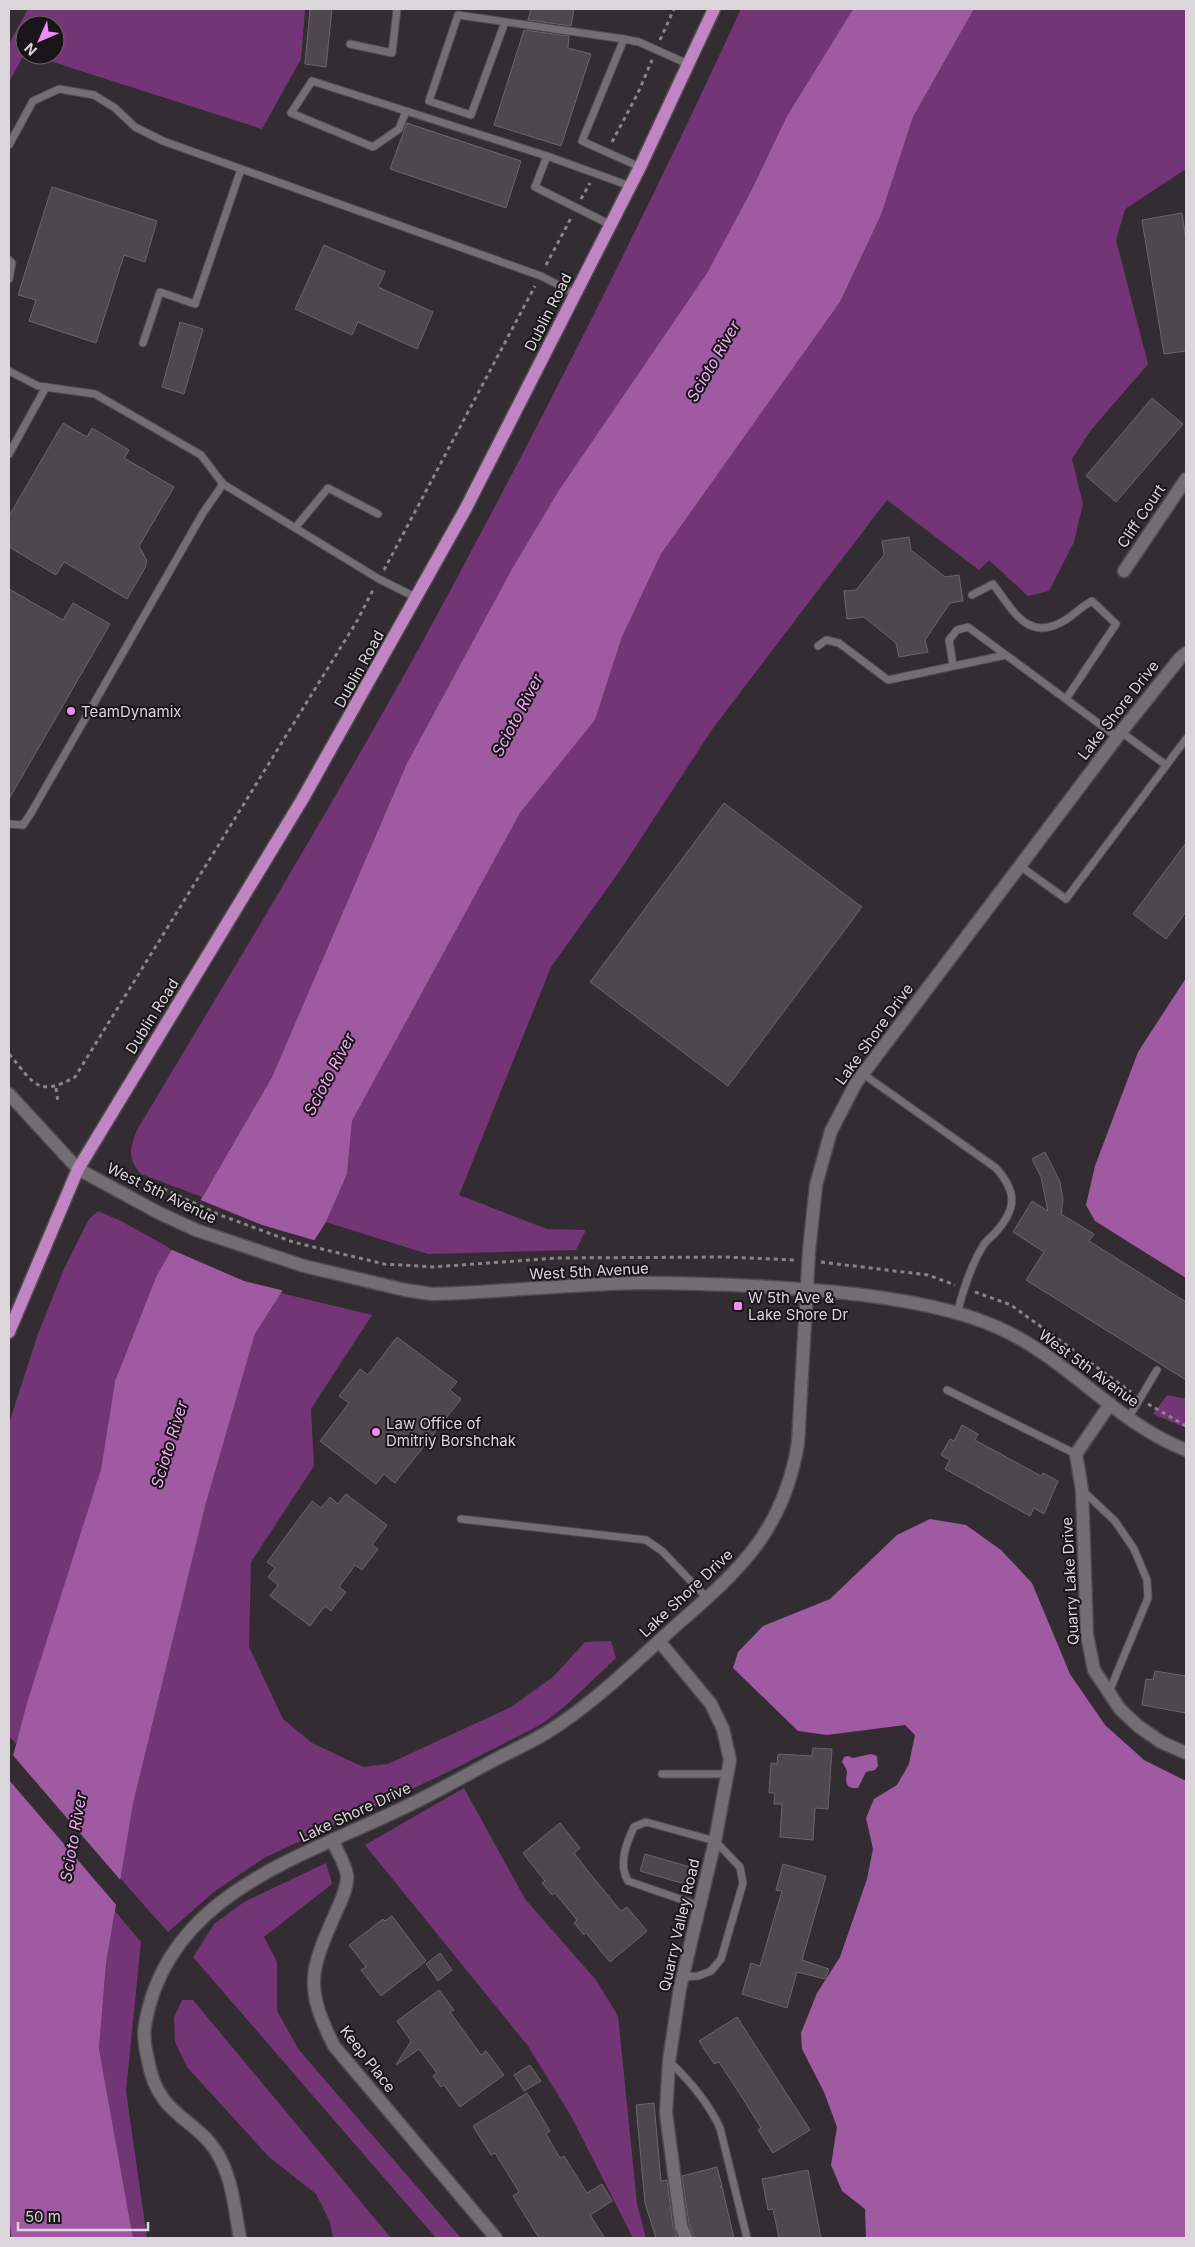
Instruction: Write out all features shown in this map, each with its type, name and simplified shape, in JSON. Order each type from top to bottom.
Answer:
[{"type":"main road","name":"Dublin Road","points":[[9,1332],[78,1169],[240,905],[361,698],[466,508],[640,167],[714,9]]},
{"type":"street","name":"Cliff Court","points":[[1124,571],[1186,479]]},
{"type":"street","name":"Lake Shore Drive","points":[[240,2238],[233,2195],[221,2160],[204,2137],[170,2109],[156,2090],[150,2073],[144,2042],[145,2026],[156,1989],[171,1958],[208,1912],[250,1881],[332,1840],[403,1808],[547,1732],[589,1702],[739,1569],[762,1539],[782,1503],[798,1444],[806,1289],[814,1207],[821,1163],[842,1107],[863,1074],[1119,734],[1186,653]]},
{"type":"street","name":"West 5th Avenue","points":[[9,1094],[78,1169],[196,1230],[304,1266],[379,1284],[432,1294],[640,1283],[806,1289],[884,1297],[957,1315],[998,1328],[1026,1342],[1129,1417],[1186,1450]]},
{"type":"street","points":[[1076,1454],[1110,1404]]},
{"type":"street","name":"Quarry Lake Drive","points":[[1076,1454],[1082,1490],[1087,1636],[1094,1670],[1108,1693],[1138,1726],[1161,1742],[1186,1753]]},
{"type":"street","name":"Quarry Valley Road","points":[[659,1641],[711,1704],[723,1729],[730,1760],[715,1840],[683,1977],[669,2061],[666,2113],[681,2226],[686,2238]]},
{"type":"street","name":"Keep Place","points":[[332,1840],[344,1866],[347,1882],[318,1954],[313,1975],[318,2009],[328,2034],[334,2046],[496,2238]]},
{"type":"lane","points":[[350,44],[392,53],[397,9]]},
{"type":"lane","points":[[504,22],[472,115],[429,101],[458,15],[639,42],[688,64]]},
{"type":"lane","points":[[624,39],[582,140],[640,167]]},
{"type":"lane","points":[[406,111],[399,129],[373,147],[291,114],[312,81],[406,111],[547,156],[630,186]]},
{"type":"lane","points":[[9,145],[33,101],[59,89],[94,95],[115,108],[135,127],[163,141],[541,276],[576,294]]},
{"type":"lane","points":[[547,156],[535,187],[611,225]]},
{"type":"lane","points":[[143,343],[160,292],[195,304],[242,169]]},
{"type":"lane","points":[[9,260],[12,262],[9,279]]},
{"type":"lane","points":[[9,372],[38,386],[95,394],[201,455],[223,484],[379,579],[417,598]]},
{"type":"lane","points":[[9,454],[46,387]]},
{"type":"lane","points":[[9,824],[23,825],[31,813],[203,513],[223,484]]},
{"type":"lane","points":[[295,528],[328,488],[378,514]]},
{"type":"lane","points":[[972,595],[993,584],[1023,623],[1037,629],[1053,627],[1069,618],[1081,606],[1092,601],[1116,624],[1066,699]]},
{"type":"lane","points":[[953,665],[949,640],[956,630],[968,627],[1066,699],[1166,765]]},
{"type":"lane","points":[[818,646],[826,640],[839,642],[888,680],[953,665],[1006,656]]},
{"type":"lane","points":[[1020,866],[1066,899],[1186,738]]},
{"type":"lane","points":[[863,1074],[996,1168],[1007,1180],[1012,1194],[1012,1208],[998,1230],[984,1244],[973,1265],[964,1288],[957,1315]]},
{"type":"lane","points":[[1129,1417],[1158,1370]]},
{"type":"lane","points":[[947,1390],[1076,1454]]},
{"type":"lane","points":[[1082,1490],[1116,1521],[1134,1549],[1147,1580],[1148,1598],[1108,1693]]},
{"type":"lane","points":[[461,1519],[646,1540],[662,1551],[707,1598]]},
{"type":"lane","points":[[662,1774],[728,1774]]},
{"type":"lane","points":[[683,1977],[698,1976],[711,1971],[721,1959],[744,1883],[740,1867],[715,1840],[646,1822],[634,1827],[626,1845],[622,1871],[628,1881],[700,1906]]},
{"type":"lane","points":[[669,2061],[690,2082],[713,2113],[720,2128],[747,2238]]},
{"type":"path","points":[[56,1088],[58,1102]]},
{"type":"path","points":[[149,1182],[220,1215],[293,1242],[384,1264]]},
{"type":"shaded area","points":[[28,9],[305,9],[301,59],[262,129],[62,65],[65,65],[65,15],[25,15]]},
{"type":"shaded area","points":[[741,9],[853,9],[787,116],[751,191],[707,273],[559,490],[513,567],[407,763],[272,1077],[202,1197],[141,1174],[133,1163],[131,1153],[131,1147],[137,1130],[345,779],[456,581],[541,419],[623,256]]},
{"type":"shaded area","points":[[974,9],[1186,9],[1186,169],[1125,209],[1116,240],[1148,364],[1091,430],[1072,459],[1083,504],[1074,542],[1049,591],[1028,596],[989,560],[979,570],[887,500],[713,728],[621,869],[551,967],[459,1195],[547,1229],[586,1230],[576,1250],[428,1254],[326,1222],[347,1174],[352,1121],[520,813],[595,720],[622,637],[661,554],[840,302],[881,215],[913,117]]},
{"type":"shaded area","points":[[15,33],[15,65],[18,65],[9,82],[9,44]]},
{"type":"shaded area","points":[[98,1211],[121,1221],[173,1250],[156,1277],[115,1381],[101,1469],[16,1744],[9,1736],[9,1423],[38,1334],[64,1269],[89,1219]]},
{"type":"shaded area","points":[[281,1293],[372,1315],[311,1409],[314,1466],[251,1562],[249,1647],[283,1719],[312,1743],[363,1767],[388,1764],[511,1707],[553,1677],[585,1642],[611,1641],[616,1658],[563,1708],[540,1725],[450,1771],[264,1858],[215,1891],[168,1932],[120,1878],[133,1804],[206,1503],[255,1334]]},
{"type":"shaded area","points":[[1167,1395],[1186,1399],[1186,1428],[1153,1414]]},
{"type":"shaded area","points":[[464,1788],[525,1899],[596,1980],[618,2016],[637,2204],[646,2238],[633,2238],[571,2116],[528,2046],[365,1845]]},
{"type":"shaded area","points":[[326,1863],[332,1884],[264,1937],[277,1962],[277,2011],[299,2050],[461,2238],[436,2238],[193,1957],[214,1924],[244,1902]]},
{"type":"shaded area","points":[[115,1911],[141,1942],[126,2091],[147,2238],[133,2238],[99,2049],[106,1964]]},
{"type":"shaded area","points":[[182,2000],[193,2000],[391,2238],[333,2238],[330,2222],[316,2194],[268,2156],[187,2067],[175,2042],[174,2018]]},
{"type":"water","name":"Scioto River","points":[[853,9],[974,9],[913,117],[881,215],[840,302],[661,554],[622,637],[595,720],[520,813],[352,1121],[347,1174],[326,1222],[255,1334],[206,1503],[133,1804],[106,1964],[99,2049],[133,2238],[11,2238],[9,2204],[9,1771],[27,1703],[101,1469],[115,1381],[156,1277],[272,1077],[407,763],[513,567],[559,490],[707,273],[751,191],[787,116]]},
{"type":"water","points":[[1186,978],[1186,1278],[1095,1221],[1086,1205],[1095,1166],[1138,1052]]},
{"type":"water","points":[[930,1519],[966,1525],[1001,1550],[1032,1583],[1070,1674],[1105,1725],[1144,1760],[1186,1781],[1186,2238],[866,2238],[865,2209],[842,2191],[831,2165],[837,2127],[824,2092],[802,2049],[801,2033],[817,1993],[840,1957],[867,1879],[873,1849],[866,1818],[874,1799],[897,1785],[909,1764],[915,1735],[905,1725],[827,1735],[798,1731],[733,1668],[738,1652],[763,1626],[830,1599],[897,1535]]},
{"type":"water","points":[[871,1754],[877,1756],[878,1766],[875,1770],[866,1772],[858,1788],[847,1785],[847,1773],[842,1762],[844,1757],[853,1758]]},
{"type":"pier","points":[[198,1199],[262,1225],[317,1241],[285,1291],[244,1281],[170,1249]]},
{"type":"pier","points":[[11,1753],[122,1882],[118,1907],[9,1780]]},
{"type":"building","points":[[310,9],[332,9],[326,67],[305,64]]},
{"type":"building","points":[[531,9],[574,9],[571,26],[528,20]]},
{"type":"building","points":[[524,30],[569,36],[568,48],[591,54],[561,146],[494,125]]},
{"type":"building","points":[[407,123],[521,161],[506,208],[390,169]]},
{"type":"building","points":[[52,187],[157,221],[145,262],[124,255],[96,343],[29,321],[36,300],[18,295]]},
{"type":"building","points":[[1182,213],[1186,240],[1186,351],[1164,354],[1142,220]]},
{"type":"building","points":[[324,245],[385,272],[378,287],[433,312],[417,349],[358,322],[352,335],[295,309]]},
{"type":"building","points":[[180,322],[203,329],[184,394],[162,387]]},
{"type":"building","points":[[1152,398],[1183,424],[1116,502],[1086,476]]},
{"type":"building","points":[[63,423],[87,437],[92,428],[129,450],[124,458],[174,487],[139,546],[147,561],[127,599],[64,562],[56,575],[9,547],[9,516]]},
{"type":"building","points":[[909,537],[911,550],[945,577],[959,575],[963,601],[950,603],[925,640],[928,652],[899,657],[896,643],[864,617],[847,619],[844,591],[856,590],[884,555],[882,541]]},
{"type":"building","points":[[9,589],[63,620],[73,603],[110,624],[9,799]]},
{"type":"building","points":[[724,803],[862,907],[728,1086],[590,982]]},
{"type":"building","points":[[1186,843],[1186,912],[1166,939],[1133,914]]},
{"type":"building","points":[[1045,1152],[1060,1182],[1063,1200],[1061,1214],[1094,1234],[1089,1241],[1186,1302],[1186,1380],[1026,1280],[1044,1252],[1013,1232],[1032,1201],[1048,1211],[1041,1177],[1032,1159]]},
{"type":"building","points":[[397,1337],[457,1382],[450,1390],[461,1399],[395,1483],[384,1474],[376,1484],[320,1441],[349,1403],[339,1396],[360,1369],[368,1375]]},
{"type":"building","points":[[962,1425],[978,1434],[975,1440],[1041,1476],[1043,1473],[1058,1481],[1044,1514],[1034,1508],[1030,1516],[945,1469],[950,1460],[941,1455],[950,1439],[954,1441]]},
{"type":"building","points":[[346,1494],[387,1525],[372,1545],[378,1549],[362,1570],[355,1565],[339,1587],[346,1592],[331,1611],[325,1606],[310,1626],[270,1596],[278,1585],[268,1577],[275,1568],[267,1562],[312,1501],[321,1508],[330,1497],[338,1504]]},
{"type":"building","points":[[1155,1671],[1186,1676],[1186,1713],[1142,1705],[1146,1679],[1153,1680]]},
{"type":"building","points":[[813,1748],[832,1749],[828,1809],[815,1808],[813,1840],[780,1837],[782,1804],[774,1804],[775,1793],[769,1793],[771,1763],[777,1764],[778,1754],[812,1756]]},
{"type":"building","points":[[560,1823],[580,1848],[574,1853],[591,1875],[621,1911],[627,1907],[647,1931],[610,1962],[586,1933],[584,1935],[574,1923],[577,1920],[555,1893],[552,1895],[542,1883],[545,1881],[523,1853]]},
{"type":"building","points":[[645,1854],[690,1867],[685,1884],[640,1871]]},
{"type":"building","points":[[783,1864],[826,1876],[802,1960],[829,1969],[825,1979],[797,1972],[787,2008],[742,1994],[751,1963],[760,1966],[782,1891],[776,1890]]},
{"type":"building","points":[[392,1916],[426,1961],[381,1996],[361,1970],[366,1967],[349,1945],[383,1919],[385,1921]]},
{"type":"building","points":[[440,1953],[452,1970],[438,1981],[426,1964]]},
{"type":"building","points":[[439,1990],[454,2010],[450,2012],[481,2055],[486,2051],[504,2075],[460,2107],[444,2085],[441,2087],[433,2076],[437,2073],[419,2049],[396,2065],[411,2041],[397,2021]]},
{"type":"building","points":[[737,2017],[810,2130],[773,2153],[758,2130],[761,2128],[719,2062],[714,2064],[699,2041]]},
{"type":"building","points":[[530,2065],[541,2081],[524,2091],[514,2075]]},
{"type":"building","points":[[527,2093],[550,2131],[546,2134],[560,2158],[564,2156],[587,2193],[602,2184],[612,2201],[590,2215],[605,2238],[539,2238],[513,2196],[519,2192],[495,2153],[491,2155],[473,2126]]},
{"type":"building","points":[[654,2103],[661,2181],[667,2180],[673,2227],[677,2238],[656,2238],[645,2203],[636,2105]]},
{"type":"building","points":[[717,2167],[722,2186],[720,2187],[722,2187],[734,2238],[694,2238],[689,2224],[682,2176]]},
{"type":"building","points":[[808,2170],[821,2238],[779,2238],[773,2209],[768,2210],[762,2179]]},
{"type":"place","name":"TeamDynamix","points":[[71,711]]},
{"type":"place","name":"W 5th Ave & Lake Shore Dr","points":[[738,1306]]},
{"type":"place","name":"Law Office of Dmitriy Borshchak","points":[[376,1432]]}]
